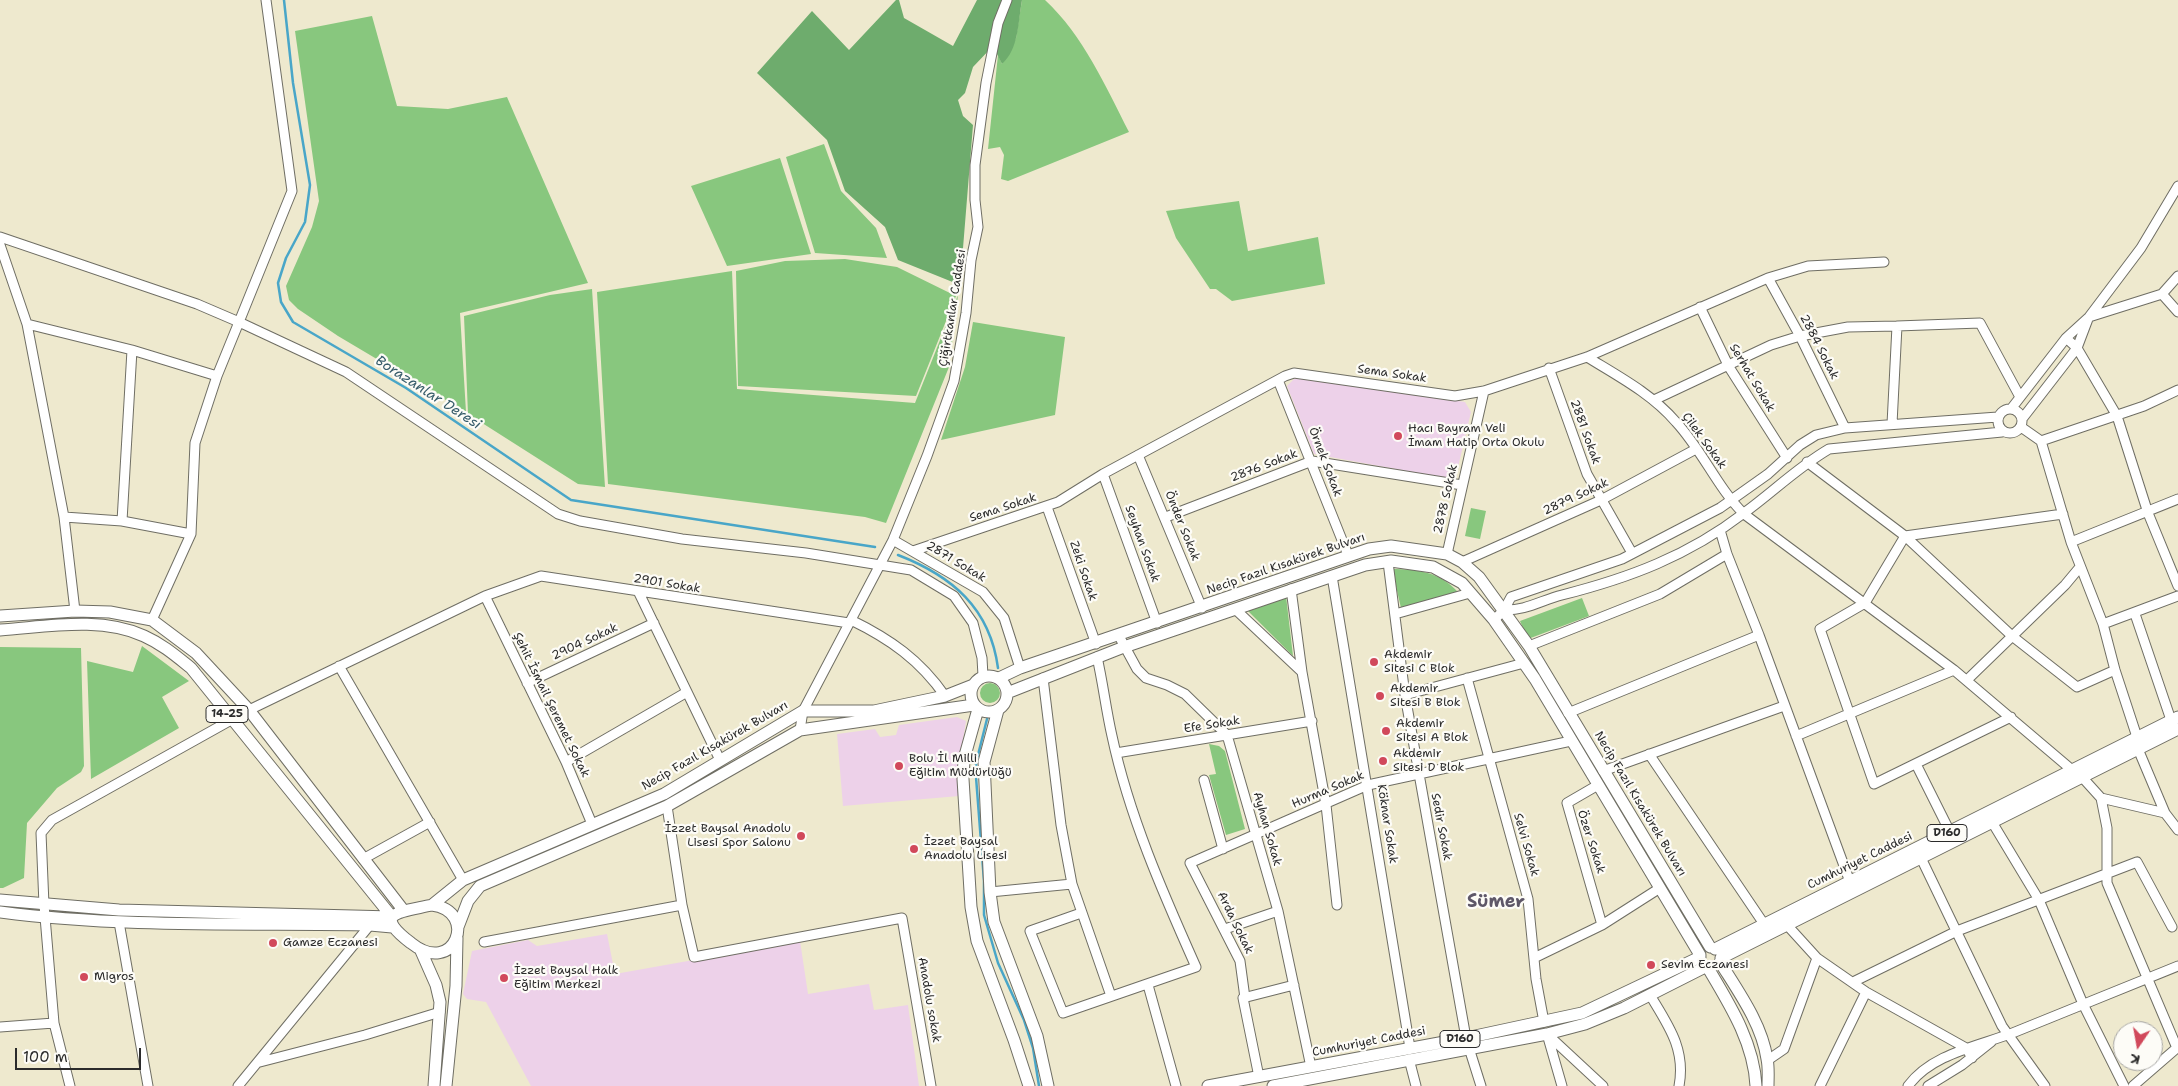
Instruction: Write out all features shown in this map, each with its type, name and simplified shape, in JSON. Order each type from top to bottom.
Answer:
[{"type":"main road","name":"Necip Fazıl Kısakürek Bulvarı","points":[[1007,693],[1097,657],[1157,623],[1348,555],[1391,546],[1447,554],[1462,562],[1479,577],[1529,646],[1603,771],[1717,954],[1763,1041],[1768,1060],[1768,1086]]},
{"type":"main road","name":"Necip Fazıl Kısakürek Bulvarı","points":[[999,678],[1020,668],[1096,644],[1121,642],[1235,609],[1365,565],[1388,562],[1433,567],[1462,583],[1494,620],[1524,663],[1732,1010],[1748,1044],[1756,1070],[1756,1086]]},
{"type":"main road","name":"14-25","points":[[0,616],[75,611],[110,612],[152,620],[196,653],[249,710],[363,859]]},
{"type":"main road","name":"14-25","points":[[0,630],[78,624],[116,626],[144,635],[168,650],[191,668],[392,922],[421,951],[436,985],[440,1012],[434,1086]]},
{"type":"main road","points":[[1028,1086],[1014,1040],[977,941],[971,907],[963,779],[964,759],[976,707],[970,696],[973,685],[983,676],[999,678],[1003,682],[1007,693],[1006,702],[998,710],[984,762],[990,892],[994,922],[1037,1036],[1048,1086]]},
{"type":"main road","name":"Necip Fazıl Kısakürek Bulvarı","points":[[432,904],[463,880],[664,794],[803,711],[874,711],[945,696],[973,685]]},
{"type":"main road","points":[[421,951],[431,954],[446,951],[452,946],[468,901],[480,886],[667,806],[800,730],[976,707],[988,712],[998,710]]},
{"type":"main road","name":"Cumhuriyet Caddesi","points":[[1717,954],[1787,925],[2082,778],[2176,722]]},
{"type":"main road","name":"Cumhuriyet Caddesi","points":[[1717,954],[1764,924],[2072,770],[2138,743]]},
{"type":"main road","points":[[363,859],[404,911]]},
{"type":"main road","points":[[0,900],[119,910],[392,922]]},
{"type":"main road","points":[[392,922],[395,914],[432,904],[448,909],[454,916],[457,931],[456,986],[446,1086]]},
{"type":"main road","points":[[0,912],[45,918],[119,922],[370,925],[392,922]]},
{"type":"main road","points":[[1704,949],[1717,954],[1715,967],[1703,962],[1704,949]]},
{"type":"main road","name":"Cumhuriyet Caddesi","points":[[1468,1043],[1582,1013],[1703,962]]},
{"type":"main road","name":"Cumhuriyet Caddesi","points":[[1208,1086],[1311,1067],[1468,1043],[1546,1034],[1585,1024],[1650,995],[1703,962]]},
{"type":"main road","name":"Cumhuriyet Caddesi","points":[[1273,1086],[1324,1081],[1410,1053]]},
{"type":"street","points":[[152,620],[191,534],[195,443],[217,376],[292,191],[266,0]]},
{"type":"street","name":"Çiğirtkanlar Caddesi","points":[[800,730],[803,711],[892,540],[927,456],[954,381],[966,313],[971,260],[978,227],[975,200],[975,165],[986,83],[998,23],[1007,0]]},
{"type":"street","points":[[2011,409],[2066,338],[2089,317],[2141,248],[2178,186]]},
{"type":"street","points":[[0,236],[197,304],[346,372],[558,514],[580,521],[682,539],[880,564],[911,570],[954,596],[973,623],[982,658],[983,676]]},
{"type":"street","points":[[0,245],[27,324],[64,517],[75,611]]},
{"type":"street","name":"Sema Sokak","points":[[913,551],[1047,507],[1138,455],[1294,373],[1455,396],[1484,391],[1587,357],[1768,278],[1808,266],[1884,262]]},
{"type":"street","points":[[2089,317],[2162,294],[2178,276]]},
{"type":"street","name":"2884 Sokak","points":[[1768,278],[1800,336],[1845,428]]},
{"type":"street","points":[[2162,294],[2178,312]]},
{"type":"street","name":"Serhat Sokak","points":[[1700,307],[1729,367],[1787,458]]},
{"type":"street","points":[[1504,610],[1518,611],[1547,599],[1648,569],[1720,530],[1744,514],[1807,462],[1829,449],[2002,432],[2011,434],[2077,348],[2089,317]]},
{"type":"street","points":[[1654,400],[1729,367],[1771,345],[1800,336],[1848,327],[1980,323],[2020,397]]},
{"type":"street","points":[[27,324],[132,350],[217,376]]},
{"type":"street","points":[[1892,424],[1897,326]]},
{"type":"street","points":[[2066,338],[2077,348],[2117,416],[2148,513],[2178,586]]},
{"type":"street","points":[[122,521],[132,350]]},
{"type":"street","name":"Çilek Sokak","points":[[1587,357],[1654,400],[1677,422],[1731,501],[1744,514],[1967,680],[2072,770]]},
{"type":"street","name":"2881 Sokak","points":[[1549,368],[1587,474],[1632,554]]},
{"type":"street","name":"Örnek Sokak","points":[[1278,380],[1312,460],[1348,555]]},
{"type":"street","points":[[2041,440],[2117,416],[2178,390]]},
{"type":"street","name":"2878 Sokak","points":[[1447,554],[1484,391]]},
{"type":"street","points":[[2002,432],[1998,426],[1998,417],[2003,410],[2011,409],[2018,412],[2021,423],[2041,440],[2071,542],[2103,624],[2138,743],[2165,813],[2178,830]]},
{"type":"street","points":[[1494,620],[1504,610],[1511,597],[1632,554],[1731,501],[1816,435],[1845,428],[1998,417]]},
{"type":"street","name":"2879 Sokak","points":[[1462,562],[1601,500],[1696,449]]},
{"type":"street","name":"Önder Sokak","points":[[1138,455],[1166,517],[1202,608]]},
{"type":"street","name":"2876 Sokak","points":[[1166,517],[1312,460],[1462,485]]},
{"type":"street","points":[[1807,462],[1905,536],[2012,636],[2077,687],[2115,670]]},
{"type":"street","name":"Seyhan Sokak","points":[[1103,474],[1157,623]]},
{"type":"street","points":[[2071,542],[2148,513],[2178,499]]},
{"type":"street","name":"Zeki Sokak","points":[[1047,507],[1096,644]]},
{"type":"street","points":[[1905,536],[2063,514]]},
{"type":"street","points":[[64,517],[122,521],[191,534]]},
{"type":"street","points":[[1720,530],[1727,554],[1759,635],[1850,882]]},
{"type":"street","points":[[1905,536],[1865,603],[1820,629],[1874,784],[2011,716]]},
{"type":"street","name":"2871 Sokak","points":[[892,540],[983,592],[1004,618],[1020,668]]},
{"type":"street","points":[[1529,646],[1660,594],[1727,554]]},
{"type":"street","name":"Sedir Sokak","points":[[1388,562],[1405,696],[1419,775],[1468,1043],[1481,1086]]},
{"type":"street","points":[[1967,680],[2065,585],[2080,567]]},
{"type":"street","name":"2901 Sokak","points":[[70,1086],[54,1023],[44,905],[41,833],[52,820],[249,710],[485,596],[541,576],[639,593],[850,622],[893,642],[934,680],[945,696]]},
{"type":"street","name":"Köknar Sokak","points":[[1332,576],[1368,785],[1416,1086]]},
{"type":"street","points":[[1291,589],[1302,672],[1326,805],[1337,905]]},
{"type":"street","points":[[1395,614],[1470,592]]},
{"type":"street","points":[[639,593],[720,760]]},
{"type":"street","name":"Şehit İsmail Şeremet Sokak","points":[[485,596],[566,762],[592,824]]},
{"type":"street","points":[[2103,624],[2135,614],[2178,596]]},
{"type":"street","points":[[1235,609],[1302,672]]},
{"type":"street","points":[[2135,614],[2176,722]]},
{"type":"street","name":"2904 Sokak","points":[[527,683],[654,623]]},
{"type":"street","points":[[1568,713],[1759,635]]},
{"type":"street","name":"Ayhan Sokak","points":[[1121,642],[1136,669],[1146,678],[1185,694],[1227,736],[1278,910],[1311,1067]]},
{"type":"street","points":[[1081,913],[1030,931],[1063,1013],[1196,967],[1161,889],[1116,753],[1097,657]]},
{"type":"street","points":[[1405,696],[1524,663]]},
{"type":"street","points":[[339,666],[463,880]]},
{"type":"street","points":[[1796,736],[1954,670]]},
{"type":"street","points":[[1043,678],[1061,825],[1072,884],[1111,996]]},
{"type":"street","name":"Selvi Sokak","points":[[1467,678],[1528,899],[1534,958],[1544,1022]]},
{"type":"street","points":[[566,762],[687,692]]},
{"type":"street","points":[[1603,771],[1784,706]]},
{"type":"street","name":"Efe Sokak","points":[[1116,753],[1312,721]]},
{"type":"street","name":"Hurma Sokak","points":[[1190,863],[1368,785],[1571,741]]},
{"type":"street","points":[[1649,754],[1764,924]]},
{"type":"street","points":[[1916,764],[1950,832]]},
{"type":"street","points":[[2082,778],[2101,798],[2107,828],[2106,873],[2108,883],[2178,1048],[2133,1086]]},
{"type":"street","points":[[1204,780],[1223,849]]},
{"type":"street","name":"Özer Sokak","points":[[1598,785],[1567,803],[1602,925]]},
{"type":"street","points":[[2101,798],[2165,813]]},
{"type":"street","points":[[484,942],[682,905],[667,806]]},
{"type":"street","points":[[363,859],[430,822]]},
{"type":"street","points":[[1992,822],[2039,900],[2083,1004],[2124,1086]]},
{"type":"street","points":[[1921,858],[2008,1035],[2045,1086]]},
{"type":"street","points":[[1853,982],[1957,931],[2137,862],[2172,927]]},
{"type":"street","name":"Arda Sokak","points":[[1190,863],[1240,961],[1245,998],[1243,998],[1259,1077]]},
{"type":"street","points":[[990,892],[1072,884]]},
{"type":"street","points":[[1534,958],[1602,925],[1660,888]]},
{"type":"street","name":"Anadolu sokak","points":[[682,905],[694,956],[902,918],[931,1086]]},
{"type":"street","points":[[1225,929],[1278,910]]},
{"type":"street","points":[[119,922],[148,1086]]},
{"type":"street","points":[[238,1086],[260,1062],[370,925]]},
{"type":"street","points":[[1787,925],[1817,958],[1866,992],[1966,1048],[1972,1058]]},
{"type":"street","points":[[1768,1060],[1784,1049],[1817,958]]},
{"type":"street","points":[[1908,1086],[1926,1069],[1966,1048],[2008,1035],[2178,966]]},
{"type":"street","points":[[1148,985],[1176,1086]]},
{"type":"street","points":[[1245,998],[1294,985]]},
{"type":"street","points":[[1820,1086],[1866,992]]},
{"type":"street","points":[[1650,995],[1676,1039],[1682,1072],[1679,1086]]},
{"type":"street","points":[[260,1062],[365,1035],[440,1012]]},
{"type":"street","points":[[0,1027],[54,1023]]},
{"type":"street","points":[[1546,1034],[1562,1086]]},
{"type":"street","points":[[1546,1034],[1603,1086]]},
{"type":"street","points":[[1928,1086],[1972,1058],[1994,1040]]},
{"type":"shaded area","points":[[1295,378],[1465,402],[1471,412],[1455,480],[1314,454],[1287,386]]},
{"type":"shaded area","name":"Bolu İl Milli Eğitim Müdürlüğü","points":[[957,717],[966,721],[958,771],[959,796],[843,806],[837,734],[875,729],[880,737],[896,735],[899,725]]},
{"type":"shaded area","points":[[607,934],[615,974],[800,941],[808,994],[869,984],[874,1010],[908,1005],[919,1086],[531,1086],[486,1002],[467,999],[463,994],[472,951],[528,940],[537,946]]},
{"type":"green space","points":[[896,0],[899,0],[904,18],[953,46],[977,0],[1022,0],[1017,35],[1008,58],[1002,64],[993,46],[973,67],[965,93],[958,100],[963,116],[973,125],[960,285],[898,260],[885,227],[845,191],[827,140],[757,73],[812,11],[849,50]]},
{"type":"green space","points":[[1022,0],[1045,0],[1059,14],[1093,62],[1129,132],[1008,181],[1001,179],[1004,155],[1000,147],[988,149],[998,55],[1002,64],[1016,38]]},
{"type":"green space","points":[[372,16],[397,106],[448,109],[507,97],[588,283],[460,313],[466,412],[338,336],[298,309],[289,300],[286,286],[312,227],[319,201],[295,31]]},
{"type":"green space","points":[[824,144],[841,191],[876,228],[887,258],[815,253],[786,157]]},
{"type":"green space","points":[[780,158],[811,254],[727,266],[691,186]]},
{"type":"green space","points":[[1239,201],[1248,251],[1318,237],[1325,284],[1232,301],[1216,289],[1210,289],[1176,238],[1166,211]]},
{"type":"green space","points":[[845,259],[897,267],[956,296],[916,396],[738,386],[736,271],[785,261]]},
{"type":"green space","points":[[732,271],[737,389],[915,403],[958,295],[949,367],[886,523],[865,517],[608,484],[597,292]]},
{"type":"green space","points":[[592,289],[605,487],[578,484],[468,414],[464,316],[550,295]]},
{"type":"green space","points":[[973,322],[1065,337],[1055,415],[941,440],[965,367]]},
{"type":"green space","points":[[1471,508],[1486,511],[1480,539],[1465,536]]},
{"type":"green space","points":[[1392,569],[1428,573],[1444,580],[1458,592],[1401,608]]},
{"type":"green space","points":[[1286,596],[1293,656],[1247,610]]},
{"type":"green space","points":[[1582,598],[1589,616],[1528,639],[1520,621]]},
{"type":"green space","points":[[142,646],[189,681],[162,697],[179,728],[91,779],[87,661],[133,672]]},
{"type":"green space","points":[[0,647],[81,648],[84,766],[81,772],[57,788],[27,823],[24,878],[3,888],[0,888]]},
{"type":"green space","points":[[990,683],[997,686],[1000,693],[997,700],[990,703],[983,700],[980,693],[983,686]]},
{"type":"green space","points":[[1209,744],[1219,746],[1225,751],[1245,829],[1226,835],[1209,775],[1216,774]]},
{"type":"waterway","name":"Borazanlar Deresi","points":[[284,0],[293,83],[310,185],[305,222],[286,258],[278,283],[281,302],[293,322],[406,388],[571,500],[875,547]]},
{"type":"waterway","name":"Borazanlar Deresi","points":[[898,555],[935,573],[965,597],[977,611],[987,628],[994,647],[998,668]]},
{"type":"waterway","name":"Borazanlar Deresi","points":[[988,715],[976,763],[984,881],[984,915],[998,963],[1024,1020],[1033,1048],[1039,1086]]},
{"type":"place","name":"Hacı Bayram Veli İmam Hatip Orta Okulu","points":[[1398,436]]},
{"type":"place","name":"Akdemir Sitesi C Blok","points":[[1374,662]]},
{"type":"place","name":"Akdemir Sitesi B Blok","points":[[1380,696]]},
{"type":"place","name":"Akdemir Sitesi A Blok","points":[[1386,731]]},
{"type":"place","name":"Akdemir Sitesi D Blok","points":[[1383,761]]},
{"type":"place","name":"Bolu İl Milli Eğitim Müdürlüğü","points":[[899,766]]},
{"type":"place","name":"İzzet Baysal Anadolu Lisesi Spor Salonu","points":[[801,836]]},
{"type":"place","name":"İzzet Baysal Anadolu Lisesi","points":[[914,849]]},
{"type":"place","name":"Gamze Eczanesi","points":[[273,943]]},
{"type":"place","name":"Sevim Eczanesi","points":[[1651,965]]},
{"type":"place","name":"Migros","points":[[84,977]]},
{"type":"place","name":"İzzet Baysal Halk Eğitim Merkezi","points":[[504,978]]},
{"type":"district","name":"Sümer","points":[[1496,902]]}]
